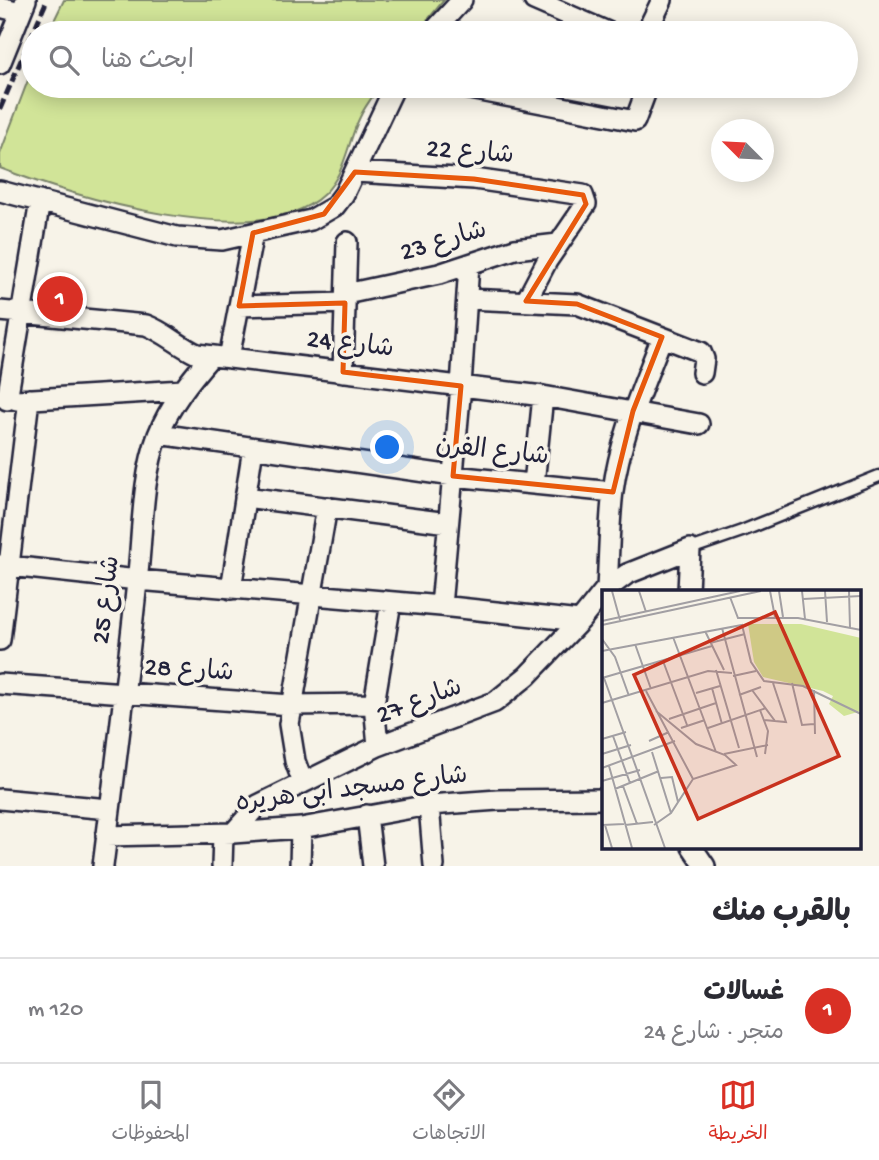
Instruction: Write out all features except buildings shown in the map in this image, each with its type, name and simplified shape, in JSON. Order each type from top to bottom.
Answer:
[{"type":"street","points":[[443,21],[462,0]]},
{"type":"street","points":[[534,0],[582,21]]},
{"type":"street","points":[[652,21],[662,0]]},
{"type":"street","points":[[0,7],[23,6],[0,64]]},
{"type":"street","points":[[0,191],[177,237],[222,240],[311,220],[335,206],[344,194],[389,98]]},
{"type":"street","points":[[516,98],[635,121],[644,98]]},
{"type":"street","name":"شارع 22","points":[[355,172],[474,179],[580,194],[585,198],[586,204],[558,244]]},
{"type":"street","points":[[40,201],[22,313],[4,400],[183,390]]},
{"type":"street","points":[[220,357],[239,306],[253,233]]},
{"type":"street","points":[[343,372],[347,242]]},
{"type":"street","points":[[526,301],[558,244]]},
{"type":"street","name":"شارع 23","points":[[239,306],[345,298],[412,281],[515,249],[558,244]]},
{"type":"street","points":[[441,606],[469,264]]},
{"type":"street","points":[[467,299],[578,304],[701,352],[704,359],[702,373]]},
{"type":"street","name":"شارع 24","points":[[0,311],[146,325],[166,334],[185,349],[220,357],[543,396],[699,424]]},
{"type":"street","points":[[605,590],[613,492],[633,411],[662,337]]},
{"type":"street","name":"شارع 25","points":[[103,866],[138,580],[147,477],[159,434],[183,390],[220,357]]},
{"type":"street","points":[[534,484],[543,396]]},
{"type":"street","points":[[0,640],[5,565],[29,399]]},
{"type":"street","name":"شارع الفرن","points":[[159,434],[453,476],[613,492]]},
{"type":"street","points":[[231,589],[253,448]]},
{"type":"street","points":[[245,497],[448,523]]},
{"type":"street","points":[[303,783],[295,761],[289,724],[327,507]]},
{"type":"street","points":[[688,590],[691,550]]},
{"type":"street","name":"شارع 27","points":[[605,590],[627,574],[691,550]]},
{"type":"street","points":[[5,565],[580,621]]},
{"type":"street","name":"شارع 27","points":[[228,833],[258,804],[378,746],[495,702],[512,690],[580,621],[602,594]]},
{"type":"street","points":[[378,746],[374,704],[391,602]]},
{"type":"street","name":"شارع 28","points":[[0,684],[291,705],[374,704]]},
{"type":"street","points":[[0,799],[109,809]]},
{"type":"street","name":"شارع مسجد ابى هريره","points":[[106,836],[301,828],[429,805],[498,800],[602,799]]},
{"type":"street","points":[[429,805],[434,866]]},
{"type":"street","points":[[367,815],[373,866]]},
{"type":"street","points":[[300,866],[301,828]]},
{"type":"street","points":[[222,866],[228,833]]},
{"type":"street","points":[[693,848],[705,866]]},
{"type":"lane","points":[[691,550],[879,475]]},
{"type":"highlighted area","points":[[355,172],[474,179],[583,195],[586,204],[526,301],[577,304],[662,337],[633,411],[613,492],[453,476],[461,386],[343,372],[345,303],[239,306],[253,233],[324,214]]},
{"type":"green space","points":[[64,0],[444,0],[427,21],[54,21]]},
{"type":"green space","points":[[21,98],[372,98],[360,117],[342,167],[324,194],[295,212],[257,220],[213,220],[117,205],[0,168],[0,154]]},
{"type":"railway","points":[[38,21],[47,0]]},
{"type":"railway","points":[[0,109],[21,60]]},
{"type":"place","name":"غسالات","points":[[60,299]]}]
